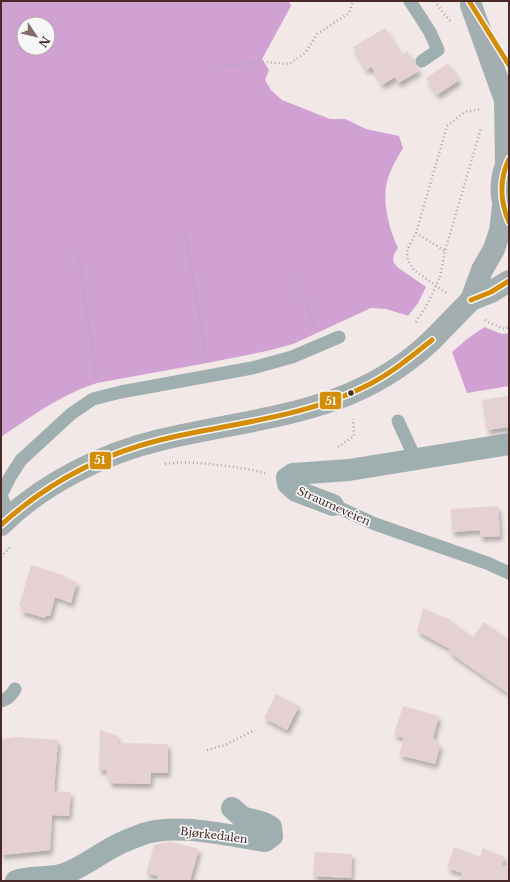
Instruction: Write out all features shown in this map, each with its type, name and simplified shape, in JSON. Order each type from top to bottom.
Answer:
[{"type":"main road","points":[[470,3],[509,65]]},
{"type":"main road","points":[[470,3],[505,100],[508,162],[501,185],[506,214],[496,243],[482,270],[471,300]]},
{"type":"main road","points":[[5,521],[41,493],[103,458],[159,440],[255,422],[301,411],[335,400],[356,391],[400,367],[432,340],[471,300],[491,292],[509,280]]},
{"type":"street","name":"Straumeveien","points":[[333,505],[296,490],[288,484],[287,478],[293,474],[324,473],[349,470],[509,444]]},
{"type":"street","name":"Bjørkedalen","points":[[16,881],[31,878],[47,878],[62,874],[81,866],[115,846],[140,835],[157,831],[187,830],[265,842],[272,836],[271,827],[264,823],[242,818],[232,808]]},
{"type":"lane","points":[[410,1],[430,32],[438,50],[422,61]]},
{"type":"lane","points":[[5,521],[1,496],[21,460],[71,414],[93,400],[121,392],[252,368],[292,357],[339,337]]},
{"type":"lane","points":[[398,421],[416,460]]},
{"type":"lane","name":"Straumeveien","points":[[333,505],[375,524],[487,563],[509,573]]},
{"type":"lane","points":[[1,700],[6,699],[15,689]]},
{"type":"path","points":[[1,5],[5,1]]},
{"type":"path","points":[[219,67],[264,62],[289,64],[305,53],[317,34],[349,12],[353,1]]},
{"type":"path","points":[[428,281],[414,270],[408,261],[407,250],[416,232],[447,126],[465,112],[481,109],[481,116]]},
{"type":"path","points":[[416,322],[428,303],[440,277],[445,251],[481,129],[481,122]]},
{"type":"path","points":[[416,232],[445,251]]},
{"type":"path","points":[[186,234],[206,364]]},
{"type":"path","points":[[78,255],[97,383]]},
{"type":"path","points":[[296,279],[317,332]]},
{"type":"path","points":[[324,473],[326,463],[334,450],[354,436],[353,418]]},
{"type":"path","points":[[164,464],[194,462],[248,468],[287,478]]},
{"type":"path","points":[[1,557],[11,546]]},
{"type":"path","points":[[207,750],[225,745],[255,730]]},
{"type":"shaded area","points":[[1,1],[289,1],[291,6],[262,59],[269,70],[265,80],[271,90],[282,100],[330,119],[345,119],[366,129],[399,136],[403,148],[390,172],[385,194],[388,218],[392,234],[398,248],[394,254],[393,261],[397,267],[484,327],[502,334],[509,333],[509,386],[467,393],[452,352],[409,316],[386,309],[371,308],[293,344],[267,351],[207,363],[97,383],[59,399],[1,437]]},
{"type":"pier","points":[[427,285],[486,326],[467,339],[452,352],[444,348],[407,317],[418,303]]},
{"type":"building","points":[[385,28],[401,55],[407,51],[419,71],[398,83],[395,77],[382,85],[372,67],[366,70],[353,47]]},
{"type":"building","points":[[448,63],[459,80],[437,95],[426,78]]},
{"type":"building","points":[[509,396],[509,427],[487,430],[482,400]]},
{"type":"building","points":[[498,506],[500,536],[480,537],[480,530],[452,532],[451,509]]},
{"type":"building","points":[[31,565],[66,576],[65,578],[77,582],[71,603],[55,597],[50,616],[46,615],[45,618],[21,611],[22,607],[19,606]]},
{"type":"building","points":[[423,608],[452,621],[473,637],[484,622],[509,640],[509,694],[449,652],[450,649],[417,631]]},
{"type":"building","points":[[276,694],[299,706],[287,730],[264,718]]},
{"type":"building","points":[[403,706],[439,716],[433,738],[440,746],[435,764],[399,755],[404,738],[394,735]]},
{"type":"building","points":[[100,730],[118,736],[117,743],[168,744],[168,773],[151,773],[150,784],[110,783],[106,770],[99,770]]},
{"type":"building","points":[[16,737],[58,740],[54,791],[71,792],[69,816],[52,815],[50,850],[1,855],[1,739]]},
{"type":"building","points":[[172,842],[199,849],[190,881],[157,881],[158,876],[146,873],[154,845]]},
{"type":"building","points":[[454,847],[480,857],[483,848],[505,857],[502,865],[509,868],[509,881],[459,881],[462,873],[447,868]]},
{"type":"building","points":[[315,852],[352,854],[351,878],[313,876]]},
{"type":"transit line","name":"51","points":[[469,1],[509,65]]},
{"type":"transit line","name":"51","points":[[509,159],[502,183],[502,198],[509,222]]},
{"type":"transit line","name":"51","points":[[471,300],[491,292],[509,281]]},
{"type":"transit line","name":"51","points":[[1,525],[18,510],[55,484],[95,463],[138,446],[160,440],[267,418],[320,405],[370,384],[402,364],[432,340]]}]
